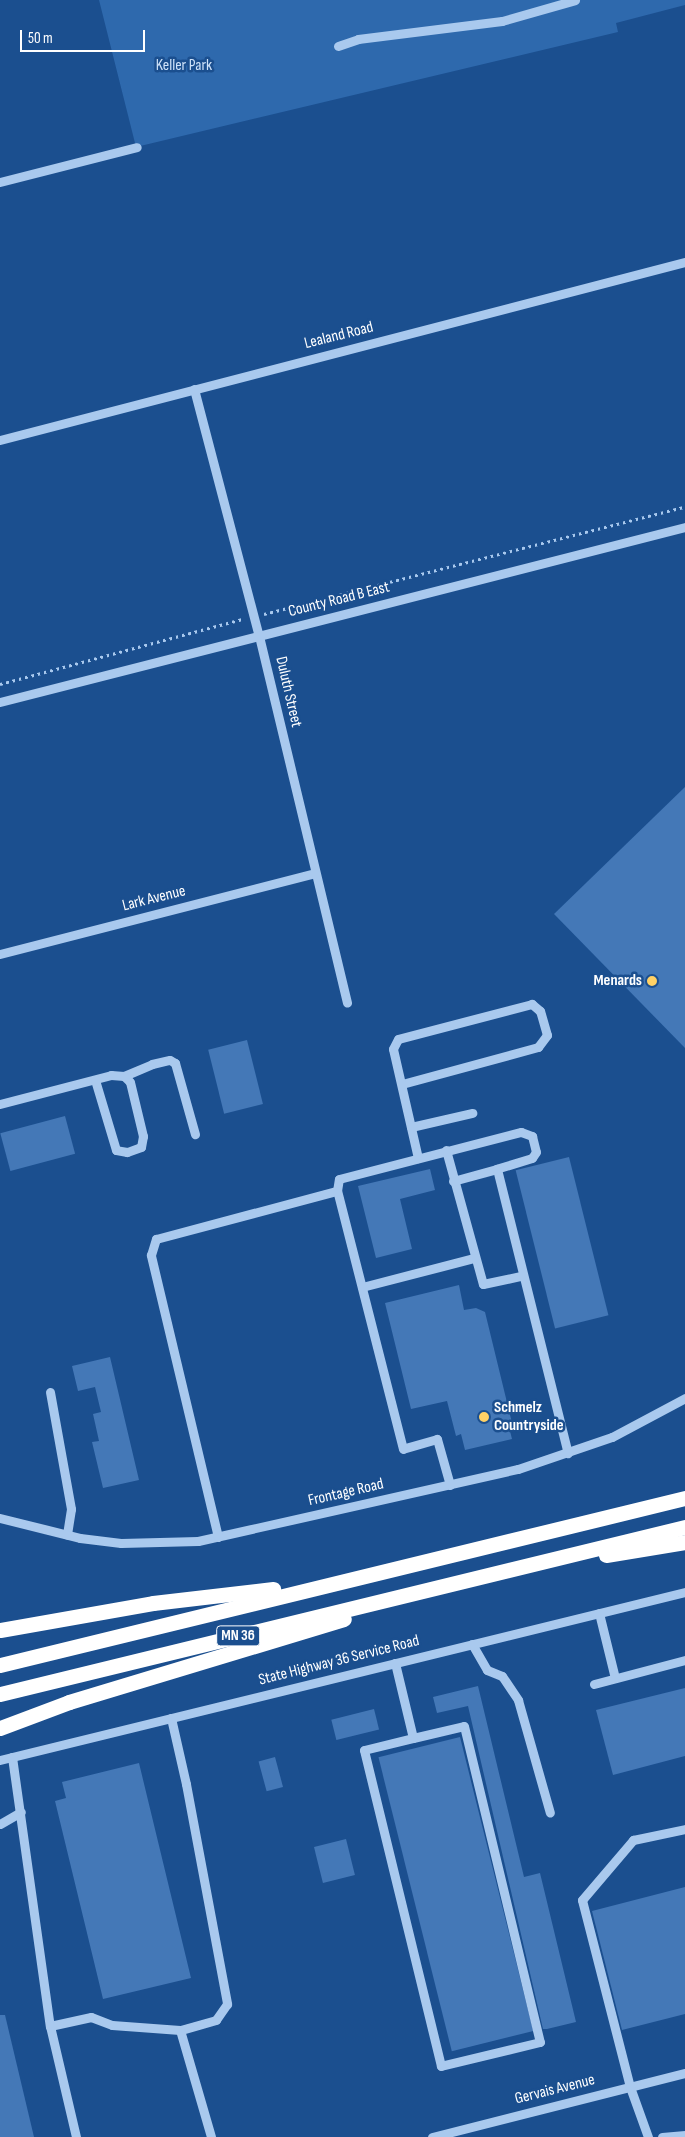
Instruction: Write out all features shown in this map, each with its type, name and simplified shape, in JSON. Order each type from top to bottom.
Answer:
[{"type":"highway","name":"MN 36","points":[[0,1665],[685,1498]]},
{"type":"highway","name":"MN 36","points":[[0,1694],[685,1527]]},
{"type":"highway","points":[[516,1568],[685,1542]]},
{"type":"highway","points":[[0,1728],[70,1702],[476,1577]]},
{"type":"highway","points":[[0,1630],[153,1603],[337,1582]]},
{"type":"street","points":[[338,46],[358,39],[502,21],[575,0]]},
{"type":"street","points":[[0,182],[137,147]]},
{"type":"street","name":"Lealand Road","points":[[0,440],[685,262]]},
{"type":"street","name":"Duluth Street","points":[[194,389],[259,636],[347,1002]]},
{"type":"street","name":"County Road B East","points":[[0,702],[685,527]]},
{"type":"street","name":"Lark Avenue","points":[[0,954],[315,873]]},
{"type":"street","points":[[402,1084],[538,1047],[547,1035],[540,1011],[532,1004],[398,1039],[393,1049],[418,1158]]},
{"type":"street","points":[[0,1104],[95,1080],[124,1076],[152,1064],[170,1060],[174,1063],[195,1134]]},
{"type":"street","points":[[95,1080],[110,1137],[116,1150],[127,1152],[142,1147],[143,1136],[130,1082],[124,1076]]},
{"type":"street","points":[[411,1127],[472,1113]]},
{"type":"street","points":[[450,1485],[437,1439],[403,1448],[337,1191],[339,1179],[522,1132],[532,1136],[536,1152],[532,1158],[453,1181]]},
{"type":"street","points":[[446,1150],[474,1258],[483,1284],[522,1276]]},
{"type":"street","points":[[497,1169],[522,1276],[568,1454]]},
{"type":"street","points":[[218,1537],[151,1254],[153,1247],[156,1239],[337,1191]]},
{"type":"street","points":[[362,1286],[474,1258]]},
{"type":"street","points":[[50,1392],[71,1509],[67,1535]]},
{"type":"street","name":"Frontage Road","points":[[0,1518],[67,1535],[121,1543],[163,1544],[218,1537],[450,1485],[568,1454],[612,1437],[685,1398]]},
{"type":"street","name":"State Highway 36 Service Road","points":[[0,1760],[685,1592]]},
{"type":"street","points":[[599,1613],[615,1678]]},
{"type":"street","points":[[472,1644],[487,1670],[502,1676],[518,1700],[550,1813]]},
{"type":"street","points":[[594,1684],[685,1660]]},
{"type":"street","points":[[395,1663],[413,1738]]},
{"type":"street","points":[[50,2026],[91,2017],[112,2025],[180,2030],[216,2020],[227,2004],[186,1784],[171,1718]]},
{"type":"street","points":[[464,1726],[540,2042],[441,2066],[364,1750],[413,1738],[464,1726]]},
{"type":"street","points":[[12,1757],[50,2026],[76,2137]]},
{"type":"street","points":[[0,1824],[21,1812]]},
{"type":"street","points":[[648,2137],[630,2087],[582,1900],[632,1840],[685,1829]]},
{"type":"street","points":[[180,2030],[211,2137]]},
{"type":"street","name":"Gervais Avenue","points":[[432,2137],[685,2073]]},
{"type":"street","points":[[662,2137],[685,2135]]},
{"type":"path","points":[[0,684],[254,616],[685,507]]},
{"type":"green space","name":"Keller Park","points":[[99,0],[685,0],[685,5],[616,23],[618,32],[136,147]]},
{"type":"building","name":"Menards","points":[[685,787],[685,1048],[554,914]]},
{"type":"building","points":[[247,1040],[263,1104],[224,1114],[208,1050]]},
{"type":"building","points":[[65,1116],[75,1154],[10,1171],[0,1133]]},
{"type":"building","points":[[569,1157],[608,1315],[555,1328],[516,1170]]},
{"type":"building","points":[[430,1169],[435,1190],[400,1199],[412,1249],[376,1258],[358,1186]]},
{"type":"building","points":[[459,1285],[464,1310],[476,1308],[485,1312],[512,1423],[508,1423],[512,1439],[465,1450],[461,1434],[456,1436],[447,1401],[411,1409],[385,1303]]},
{"type":"building","points":[[110,1357],[139,1480],[103,1488],[92,1442],[99,1441],[93,1414],[101,1412],[95,1387],[78,1391],[72,1366]]},
{"type":"building","points":[[478,1686],[524,1877],[540,1873],[576,2022],[543,2029],[468,1706],[437,1713],[433,1697]]},
{"type":"building","points":[[685,1688],[685,1756],[613,1775],[596,1710]]},
{"type":"building","points":[[374,1709],[379,1729],[336,1740],[331,1720]]},
{"type":"building","points":[[460,1737],[533,2031],[452,2051],[378,1757]]},
{"type":"building","points":[[275,1757],[283,1787],[267,1791],[259,1761]]},
{"type":"building","points":[[139,1763],[191,1978],[103,1999],[55,1801],[66,1798],[62,1782]]},
{"type":"building","points":[[346,1839],[355,1875],[323,1883],[314,1847]]},
{"type":"building","points":[[685,1887],[685,2014],[622,2030],[592,1911]]},
{"type":"building","points":[[0,2015],[5,2015],[34,2137],[0,2137]]},
{"type":"place","name":"Menards","points":[[652,981]]},
{"type":"place","name":"Schmelz Countryside","points":[[484,1417]]}]
